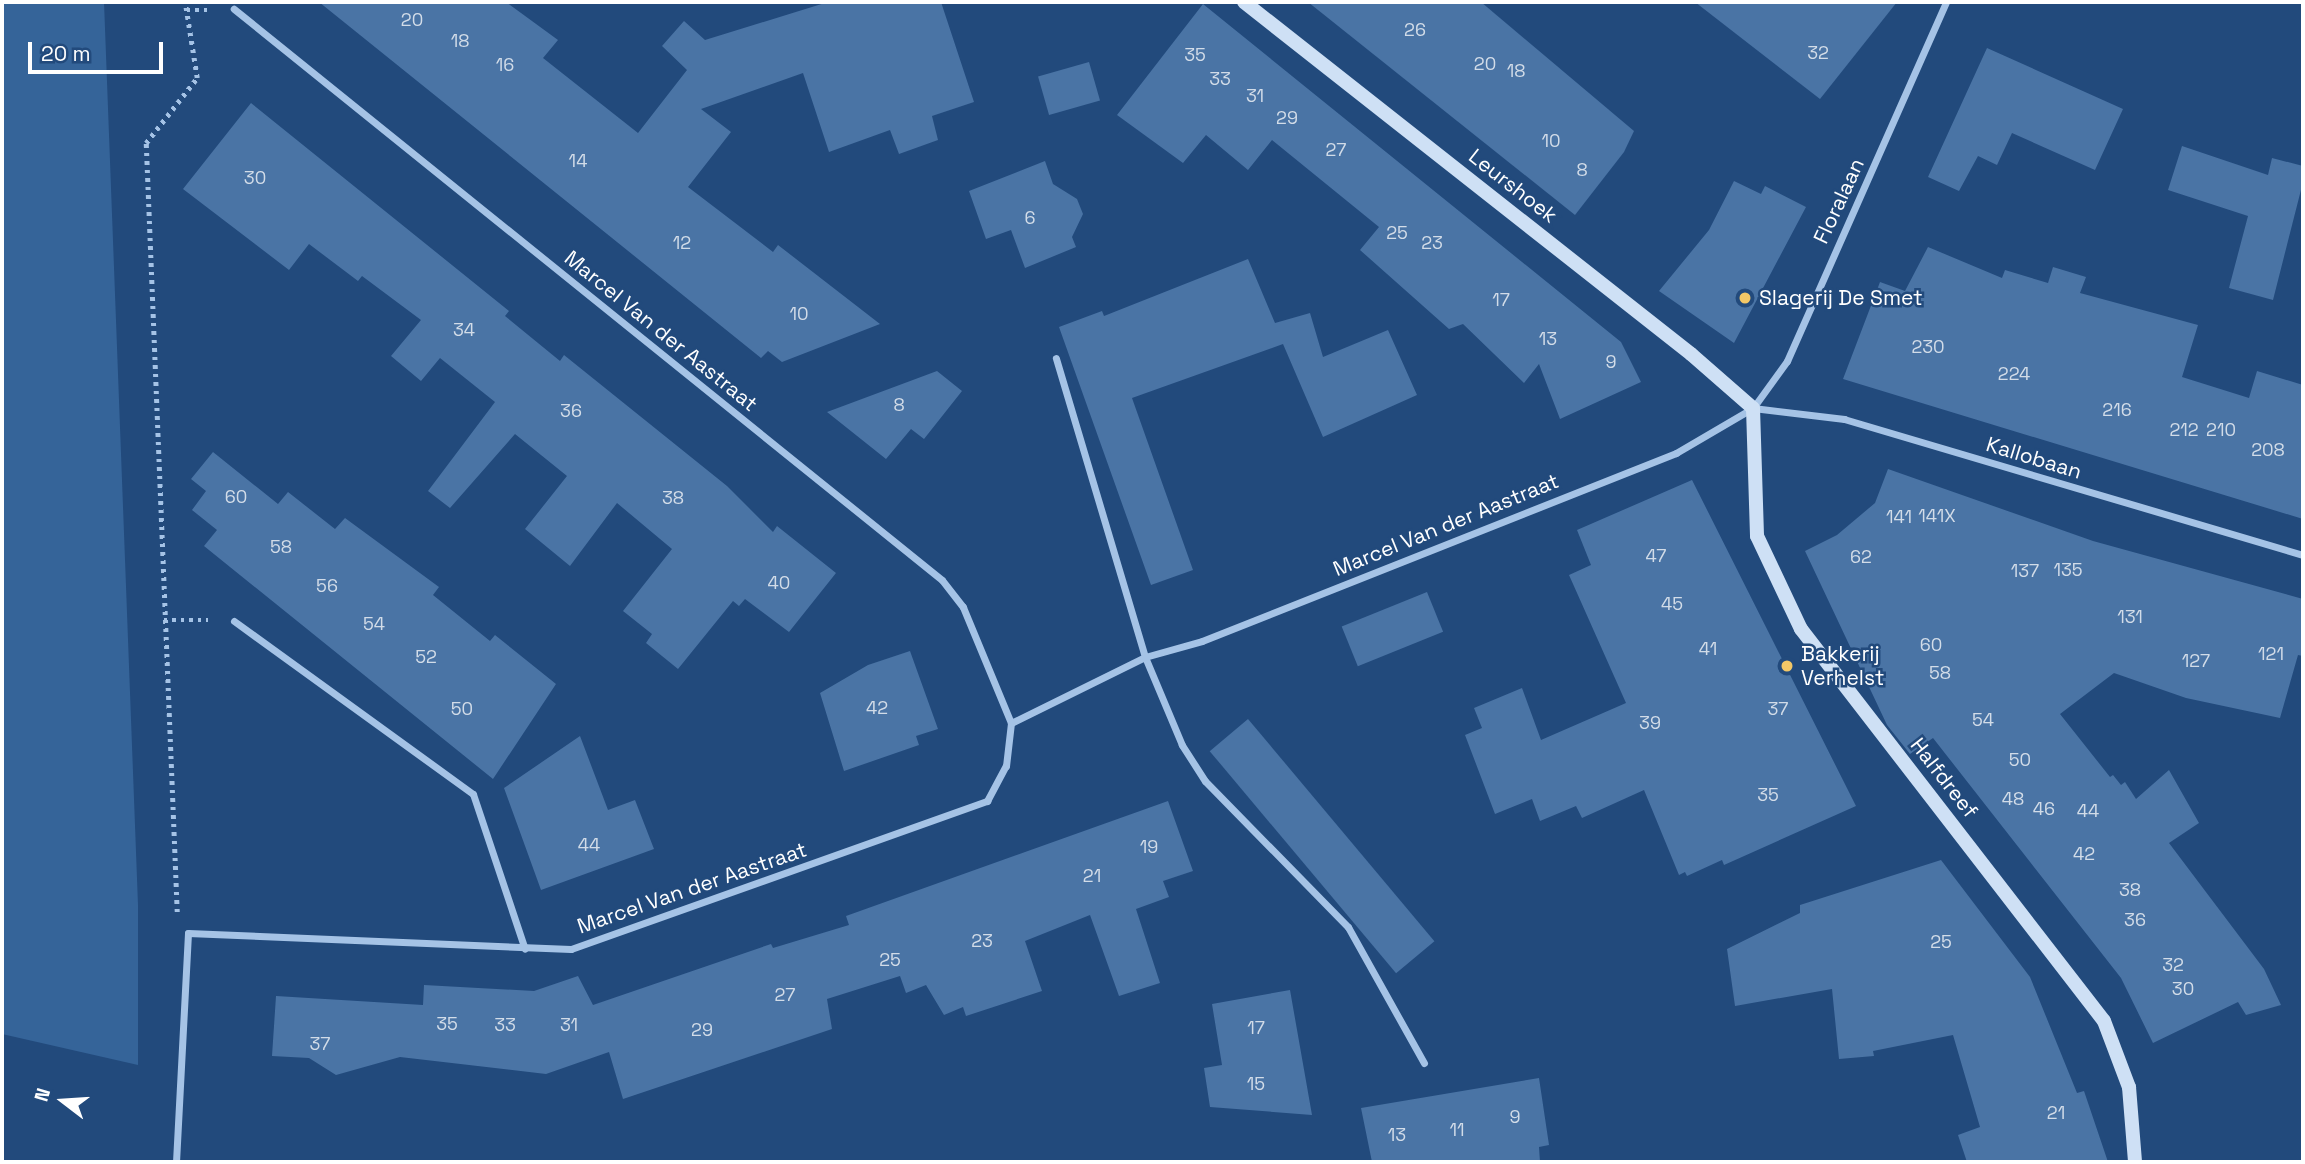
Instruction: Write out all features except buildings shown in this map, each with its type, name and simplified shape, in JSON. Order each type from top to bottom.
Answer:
[{"type":"street","name":"Leurshoek","points":[[1244,2],[1682,346],[1753,408]]},
{"type":"street","name":"Floralaan","points":[[1753,408],[1787,361],[1946,2]]},
{"type":"street","name":"Marcel Van der Aastraat","points":[[188,933],[571,949],[987,801],[1006,766],[1011,723],[963,607],[942,580],[234,9]]},
{"type":"street","points":[[1056,358],[1145,657],[1182,745],[1205,781],[1348,927],[1423,1063]]},
{"type":"street","name":"Kallobaan","points":[[1753,408],[1844,419],[2303,555]]},
{"type":"street","name":"Marcel Van der Aastraat","points":[[1011,723],[1145,657],[1202,641],[1676,453],[1753,408]]},
{"type":"street","name":"Halfdreef","points":[[1753,408],[1757,536],[1801,629],[2104,1021],[2129,1087],[2135,1162]]},
{"type":"street","points":[[234,621],[473,794],[525,949]]},
{"type":"street","points":[[176,1162],[188,933]]},
{"type":"path","points":[[186,2],[197,78],[146,143],[174,906],[188,933]]},
{"type":"path","points":[[163,620],[234,621]]},
{"type":"shaded area","points":[[2,2],[104,2],[138,905],[138,1065],[2,1034]]},
{"type":"place","name":"Slagerij De Smet","points":[[1745,298]]},
{"type":"place","name":"Bakkerij Verhelst","points":[[1787,666]]}]
